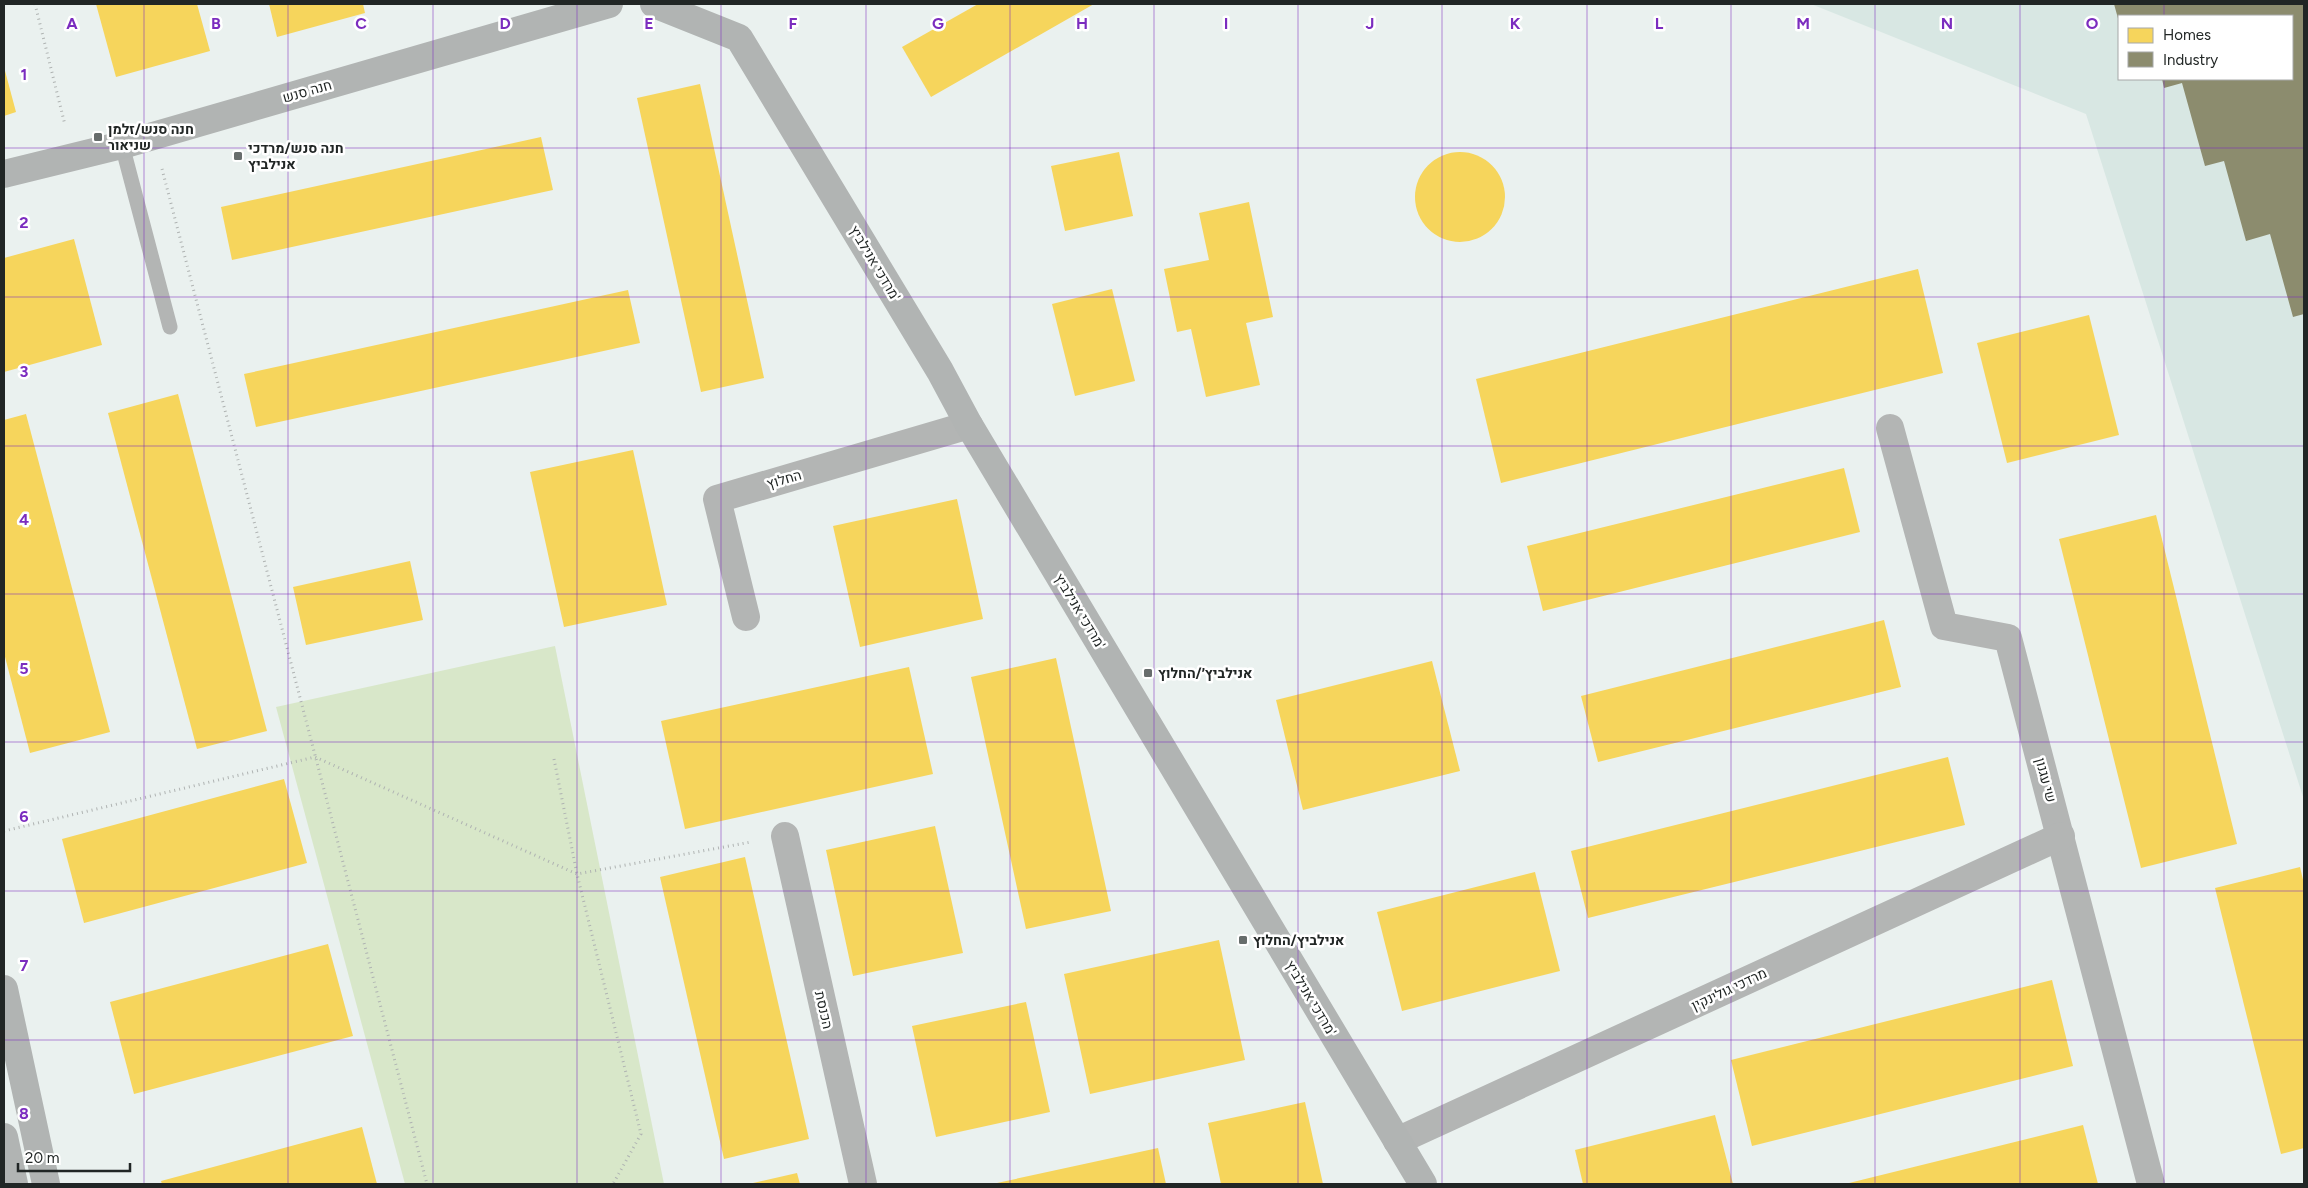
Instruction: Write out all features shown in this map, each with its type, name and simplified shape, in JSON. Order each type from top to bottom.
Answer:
[{"type":"street","name":"חנה סנש","points":[[4,174],[122,145],[609,4]]},
{"type":"street","name":"מרדכי אנילביץ'","points":[[654,4],[739,38],[940,371],[969,424],[1423,1184]]},
{"type":"street","name":"החלוץ","points":[[746,617],[717,498],[969,424]]},
{"type":"street","name":"שי עגנון","points":[[1890,428],[1944,626],[2008,638],[2151,1184]]},
{"type":"street","name":"הכנסת","points":[[784,836],[863,1184]]},
{"type":"street","name":"מרדכי גולינקין","points":[[1397,1141],[2061,836]]},
{"type":"street","points":[[4,989],[46,1184]]},
{"type":"street","points":[[4,1137],[14,1184]]},
{"type":"lane","points":[[122,145],[170,327]]},
{"type":"path","points":[[34,4],[60,105]]},
{"type":"path","points":[[154,136],[427,1184]]},
{"type":"path","points":[[4,830],[315,757],[577,874],[784,836]]},
{"type":"path","points":[[554,759],[577,874],[641,1134],[613,1184]]},
{"type":"shaded area","points":[[1811,4],[2304,4],[2304,800],[2086,114]]},
{"type":"green space","points":[[555,646],[664,1184],[405,1184],[276,707]]},
{"type":"building: Homes","points":[[96,4],[197,4],[210,51],[116,77]]},
{"type":"building: Homes","points":[[269,4],[363,4],[365,13],[277,37]]},
{"type":"building: Homes","points":[[978,4],[1094,4],[931,97],[902,47]]},
{"type":"building: Homes","points":[[4,67],[16,112],[4,116]]},
{"type":"building: Homes","points":[[700,84],[764,378],[701,392],[637,98]]},
{"type":"building: Homes","points":[[541,137],[553,190],[232,260],[221,207]]},
{"type":"building: Homes","points":[[1119,152],[1133,216],[1065,231],[1051,166]]},
{"type":"building: Homes","points":[[1460,152],[1477,156],[1492,165],[1501,180],[1505,197],[1501,214],[1492,229],[1477,238],[1460,242],[1443,238],[1428,229],[1419,214],[1415,197],[1419,180],[1428,165],[1443,156]]},
{"type":"building: Homes","points":[[1249,202],[1273,317],[1246,323],[1260,385],[1206,397],[1191,329],[1177,332],[1164,269],[1209,260],[1199,213]]},
{"type":"building: Homes","points":[[74,239],[102,345],[4,372],[4,258]]},
{"type":"building: Homes","points":[[1918,269],[1943,373],[1501,483],[1476,379]]},
{"type":"building: Homes","points":[[1112,289],[1135,381],[1075,396],[1052,304]]},
{"type":"building: Homes","points":[[628,290],[640,343],[256,427],[244,374]]},
{"type":"building: Homes","points":[[2089,315],[2119,435],[2007,463],[1977,343]]},
{"type":"building: Homes","points":[[178,394],[267,731],[197,749],[108,413]]},
{"type":"building: Homes","points":[[26,414],[110,732],[30,753],[4,653],[4,420]]},
{"type":"building: Homes","points":[[633,450],[667,605],[564,627],[530,472]]},
{"type":"building: Homes","points":[[1844,468],[1860,532],[1543,611],[1527,546]]},
{"type":"building: Homes","points":[[957,499],[983,619],[860,647],[833,526]]},
{"type":"building: Homes","points":[[2156,515],[2237,844],[2141,868],[2059,539]]},
{"type":"building: Homes","points":[[410,561],[423,620],[306,645],[293,587]]},
{"type":"building: Homes","points":[[1884,620],[1901,687],[1598,762],[1581,696]]},
{"type":"building: Homes","points":[[1056,658],[1111,911],[1026,929],[971,677]]},
{"type":"building: Homes","points":[[1432,661],[1460,771],[1303,810],[1276,700]]},
{"type":"building: Homes","points":[[909,667],[933,774],[685,829],[661,721]]},
{"type":"building: Homes","points":[[1948,757],[1965,825],[1588,918],[1571,851]]},
{"type":"building: Homes","points":[[284,779],[307,863],[84,923],[62,839]]},
{"type":"building: Homes","points":[[935,826],[963,953],[853,976],[826,850]]},
{"type":"building: Homes","points":[[745,857],[809,1139],[724,1159],[660,877]]},
{"type":"building: Homes","points":[[2300,867],[2304,884],[2304,1148],[2281,1154],[2215,888]]},
{"type":"building: Homes","points":[[1535,872],[1560,971],[1402,1011],[1377,912]]},
{"type":"building: Homes","points":[[1219,940],[1245,1060],[1090,1094],[1064,974]]},
{"type":"building: Homes","points":[[328,944],[353,1036],[134,1094],[110,1002]]},
{"type":"building: Homes","points":[[2052,980],[2073,1066],[1752,1146],[1731,1060]]},
{"type":"building: Homes","points":[[1026,1002],[1050,1112],[936,1137],[912,1026]]},
{"type":"building: Homes","points":[[1305,1102],[1323,1184],[1221,1184],[1208,1123]]},
{"type":"building: Homes","points":[[1715,1115],[1733,1184],[1583,1184],[1575,1150]]},
{"type":"building: Homes","points":[[2083,1125],[2098,1184],[1845,1184]]},
{"type":"building: Homes","points":[[362,1127],[377,1184],[162,1184],[161,1181]]},
{"type":"building: Homes","points":[[1158,1148],[1166,1184],[997,1184],[997,1183]]},
{"type":"building: Homes","points":[[797,1173],[800,1184],[753,1184],[753,1183]]},
{"type":"building: Industry","points":[[2114,4],[2304,4],[2304,314],[2293,317],[2270,234],[2246,241],[2224,161],[2205,166],[2182,83],[2164,88],[2162,80],[2293,80],[2293,15],[2118,15],[2118,18]]},
{"type":"place","name":"חנה סנש/זלמן שניאור","points":[[98,137]]},
{"type":"place","name":"חנה סנש/מרדכי אנילביץ","points":[[238,156]]},
{"type":"place","name":"אנילביץ׳/החלוץ","points":[[1148,673]]},
{"type":"place","name":"אנילביץ/החלוץ","points":[[1243,940]]}]
